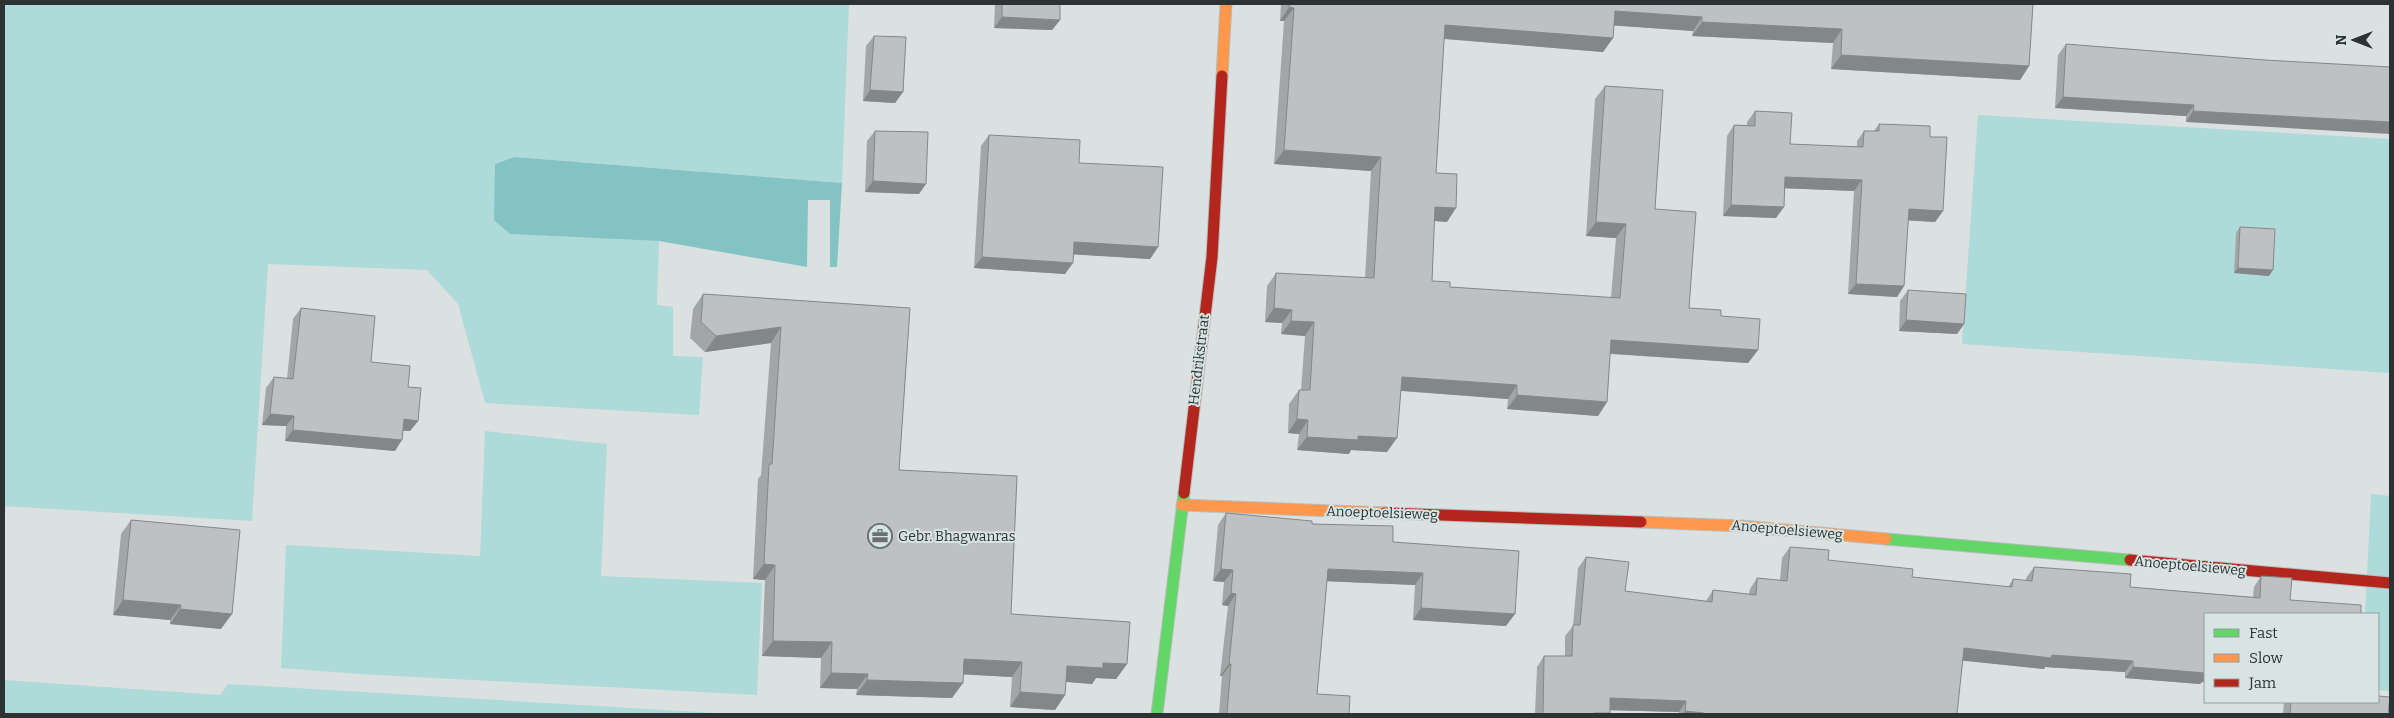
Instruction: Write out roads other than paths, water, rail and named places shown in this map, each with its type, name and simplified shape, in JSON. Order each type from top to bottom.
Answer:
[{"type":"street","name":"Hendrikstraat","points":[[1157,714],[1212,257],[1226,4]]},
{"type":"street","name":"Anoeptoelsieweg","points":[[1182,505],[1742,526],[2390,584]]},
{"type":"place","name":"Gebr. Bhagwanras","points":[[880,536]]}]
